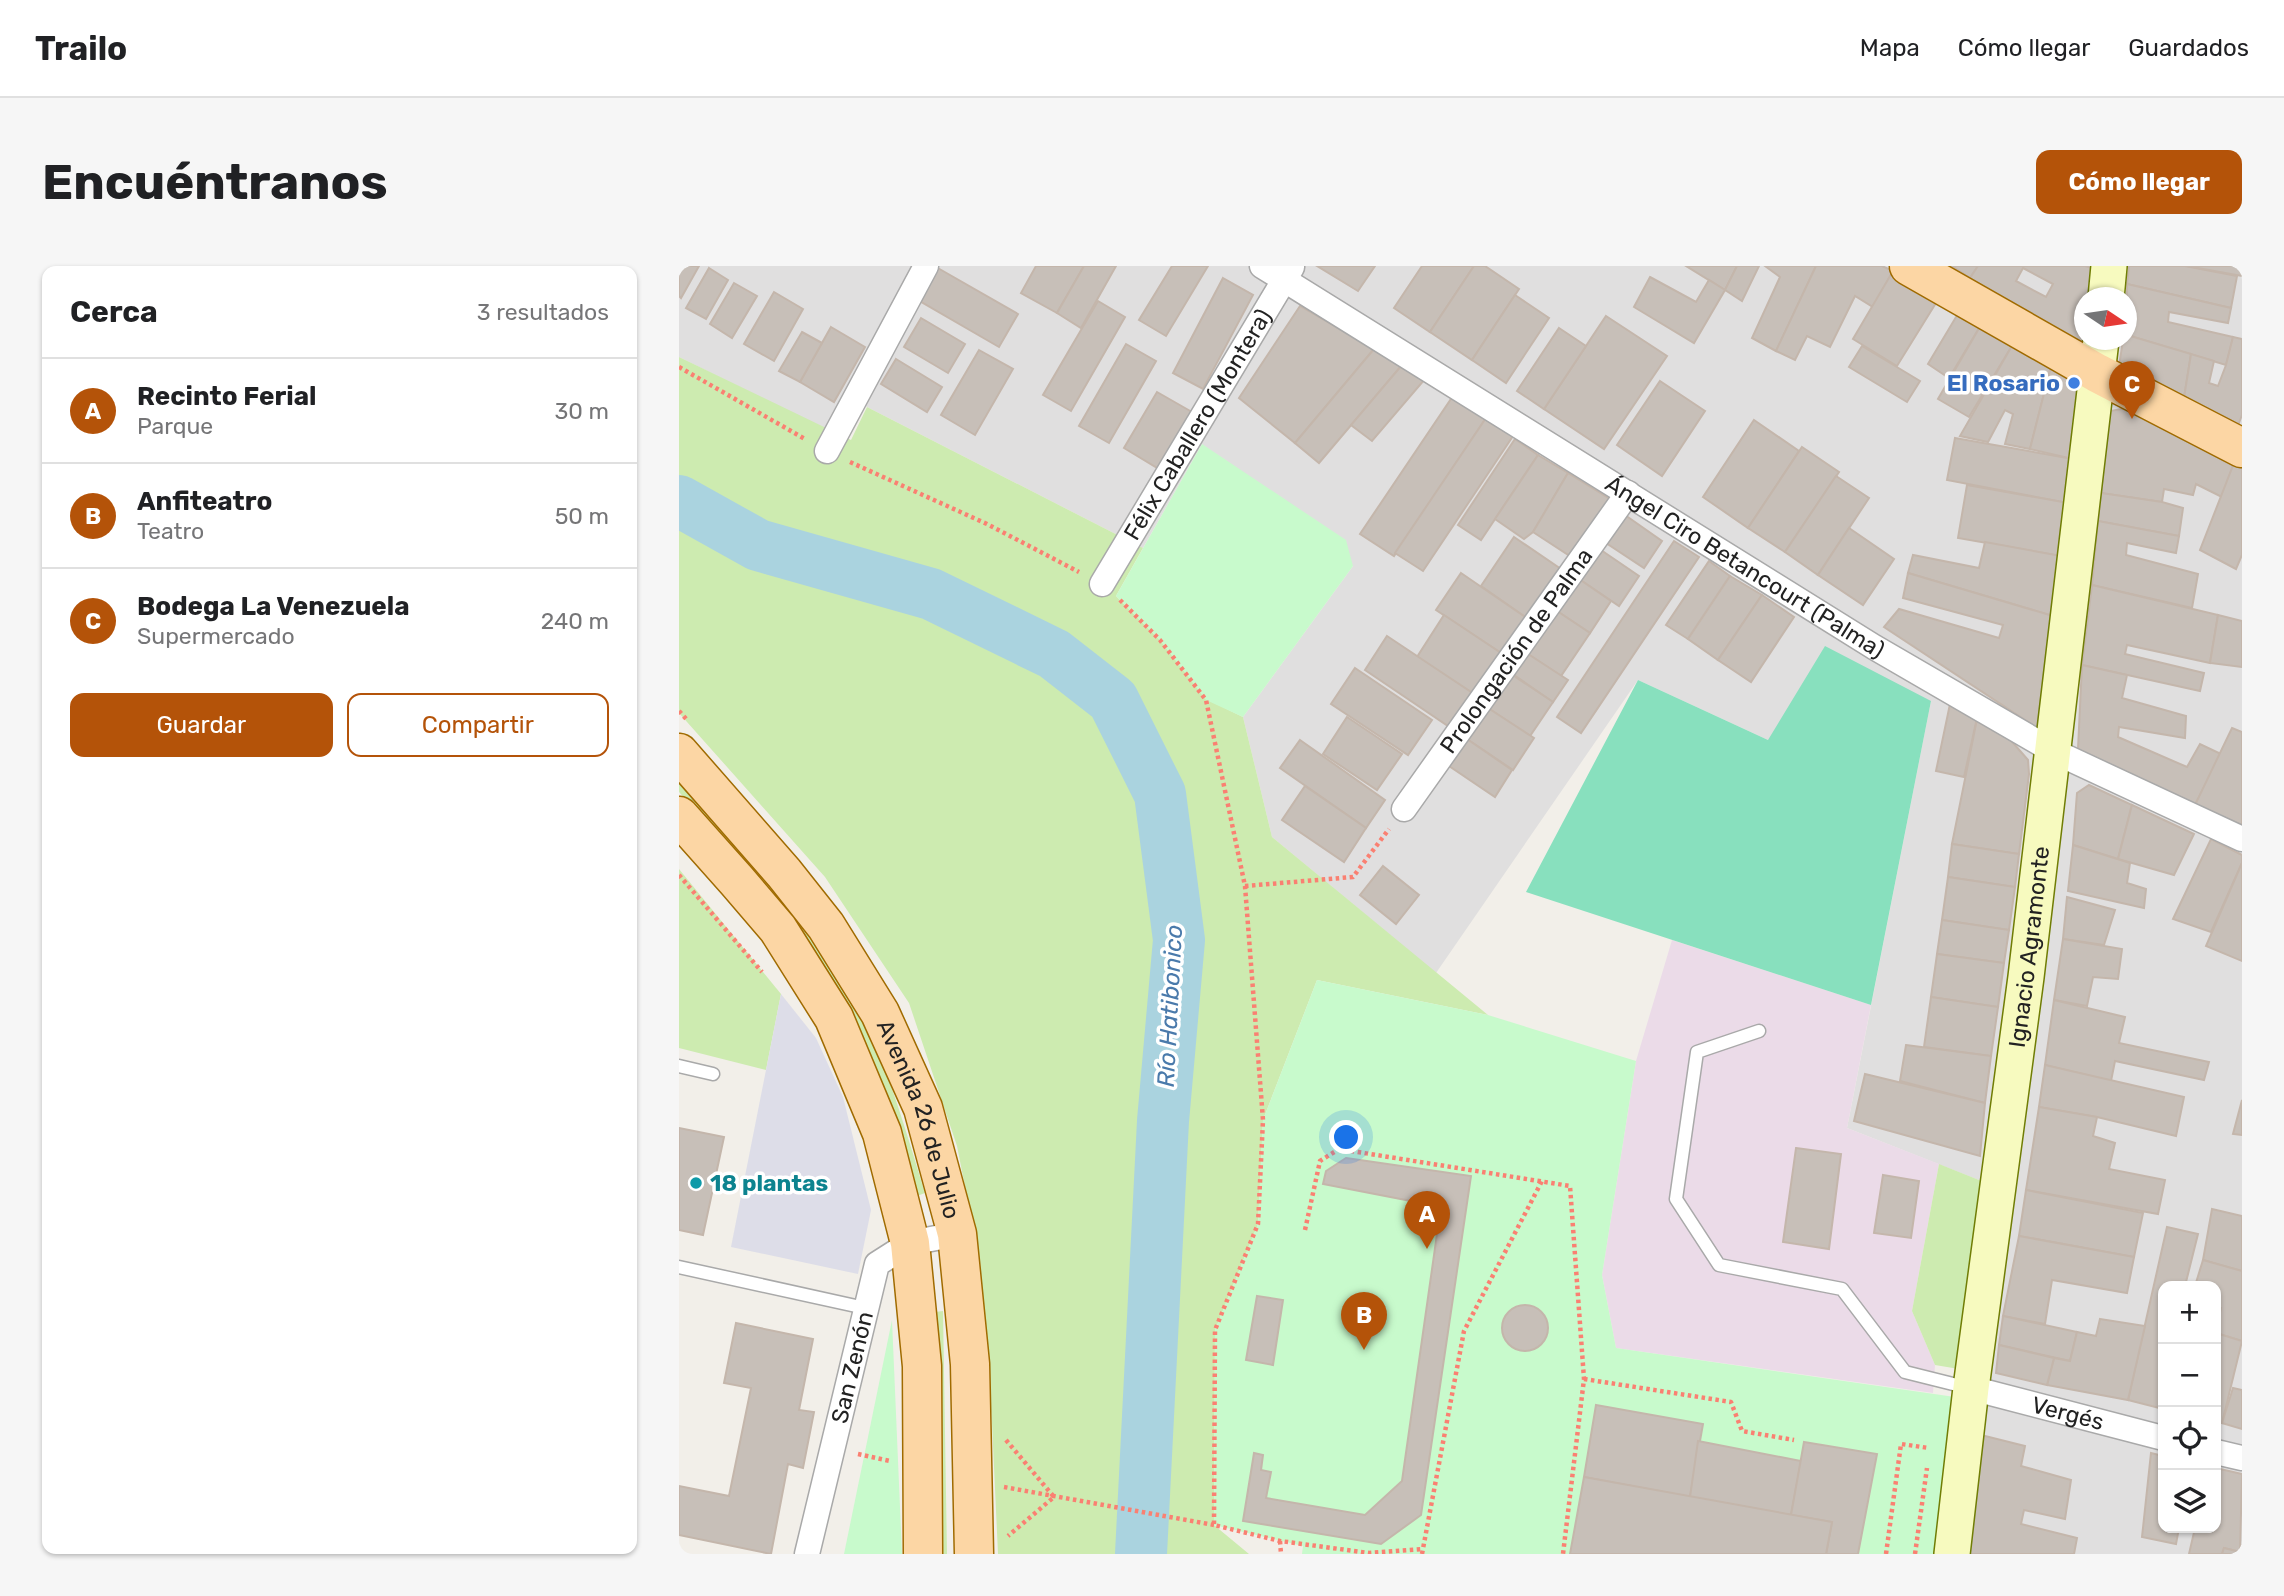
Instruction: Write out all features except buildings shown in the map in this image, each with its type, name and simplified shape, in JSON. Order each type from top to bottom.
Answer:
[{"type":"main road","points":[[1909,266],[2099,356],[2242,448]]},
{"type":"main road","points":[[2107,287],[2109,266]]},
{"type":"main road","name":"Ignacio Agramonte","points":[[1952,1554],[1971,1388],[2024,990],[2099,356]]},
{"type":"main road","name":"Avenida 26 de Julio","points":[[679,753],[784,873],[826,926],[880,1013],[923,1108],[957,1234],[990,1545]]},
{"type":"main road","name":"Avenida 26 de Julio","points":[[679,817],[778,929],[834,1018],[882,1133],[910,1242],[922,1366],[923,1554]]},
{"type":"street","points":[[827,451],[926,266]]},
{"type":"street","name":"Ángel Ciro Betancourt (Palma)","points":[[1262,266],[1288,273],[1628,493],[1874,647],[2053,751],[2242,839]]},
{"type":"street","name":"Félix Caballero (Montera)","points":[[1102,584],[1288,273]]},
{"type":"street","name":"Prolongación de Palma","points":[[1404,809],[1628,493]]},
{"type":"street","name":"San Zenón","points":[[807,1554],[877,1264],[910,1242],[957,1234]]},
{"type":"street","name":"Vergés","points":[[1971,1388],[2158,1437]]},
{"type":"street","points":[[2221,1453],[2242,1458]]},
{"type":"lane","points":[[1759,1031],[1697,1052],[1676,1199],[1719,1265],[1842,1289],[1905,1372],[1971,1388]]},
{"type":"lane","points":[[679,1066],[713,1074]]},
{"type":"lane","points":[[679,1267],[865,1308]]},
{"type":"path","points":[[679,367],[827,451],[987,524],[1102,584],[1160,640],[1206,699],[1245,886],[1263,1120],[1258,1224],[1215,1330],[1214,1525]]},
{"type":"path","points":[[1245,886],[1353,877],[1404,809]]},
{"type":"path","points":[[679,875],[764,974]]},
{"type":"path","points":[[1305,1230],[1320,1161],[1339,1149],[1570,1186],[1584,1379],[1563,1554]]},
{"type":"path","points":[[1070,1499],[1214,1525],[1280,1541],[1370,1553],[1422,1551],[1464,1331],[1542,1181]]},
{"type":"path","points":[[1584,1379],[1731,1402],[1742,1431],[1794,1440]]},
{"type":"path","points":[[990,1545],[1054,1497],[1001,1434]]},
{"type":"path","points":[[1886,1554],[1901,1444],[1929,1448]]},
{"type":"path","points":[[1280,1541],[1280,1554]]},
{"type":"shaded area","points":[[679,266],[2242,266],[2242,1554],[1934,1554],[1984,1182],[1847,1128],[1931,701],[1768,740],[1638,680],[1436,973],[1272,837],[1243,717],[1353,566],[1202,444],[1143,548],[867,407],[852,394],[831,432],[679,357]]},
{"type":"shaded area","points":[[1672,940],[1871,1005],[1847,1128],[1939,1164],[1912,1311],[1935,1365],[1933,1393],[1616,1348],[1602,1275],[1636,1061]]},
{"type":"shaded area","points":[[781,994],[816,1038],[843,1097],[871,1210],[858,1274],[731,1247]]},
{"type":"green space","points":[[679,357],[851,440],[867,407],[1143,548],[1116,596],[1160,640],[1206,699],[1243,717],[1272,837],[1488,1015],[1317,980],[1263,1120],[1258,1224],[1215,1330],[1214,1525],[1249,1554],[998,1554],[980,1262],[957,1146],[909,1003],[825,877],[679,713]]},
{"type":"green space","points":[[1202,444],[1346,540],[1353,566],[1243,717],[1206,700],[1160,640],[1116,596]]},
{"type":"green space","points":[[1825,646],[1931,701],[1871,1005],[1526,892],[1638,680],[1768,740]]},
{"type":"green space","points":[[679,780],[773,886],[836,972],[866,1025],[886,1072],[925,1193],[917,1196],[768,890],[679,792]]},
{"type":"green space","points":[[679,869],[781,994],[766,1070],[679,1048]]},
{"type":"green space","points":[[1317,980],[1488,1015],[1636,1061],[1602,1275],[1616,1348],[1955,1397],[1934,1554],[1302,1554],[1303,1546],[1214,1525],[1215,1330],[1258,1224],[1263,1120]]},
{"type":"green space","points":[[1939,1164],[1984,1182],[1959,1369],[1935,1365],[1912,1311]]},
{"type":"green space","points":[[943,1311],[947,1554],[940,1554],[935,1312]]},
{"type":"green space","points":[[892,1320],[902,1554],[844,1554]]},
{"type":"waterway","name":"Río Hatibonico","points":[[679,501],[758,545],[931,594],[1054,654],[1113,700],[1160,794],[1179,940],[1163,1121],[1141,1554]]},
{"type":"place","name":"El Rosario","points":[[2074,383]]},
{"type":"place","name":"Bodega La Venezuela","points":[[2132,419]]},
{"type":"place","name":"18 plantas","points":[[696,1183]]},
{"type":"place","name":"Recinto Ferial","points":[[1427,1249]]},
{"type":"place","name":"Anfiteatro","points":[[1364,1350]]}]
